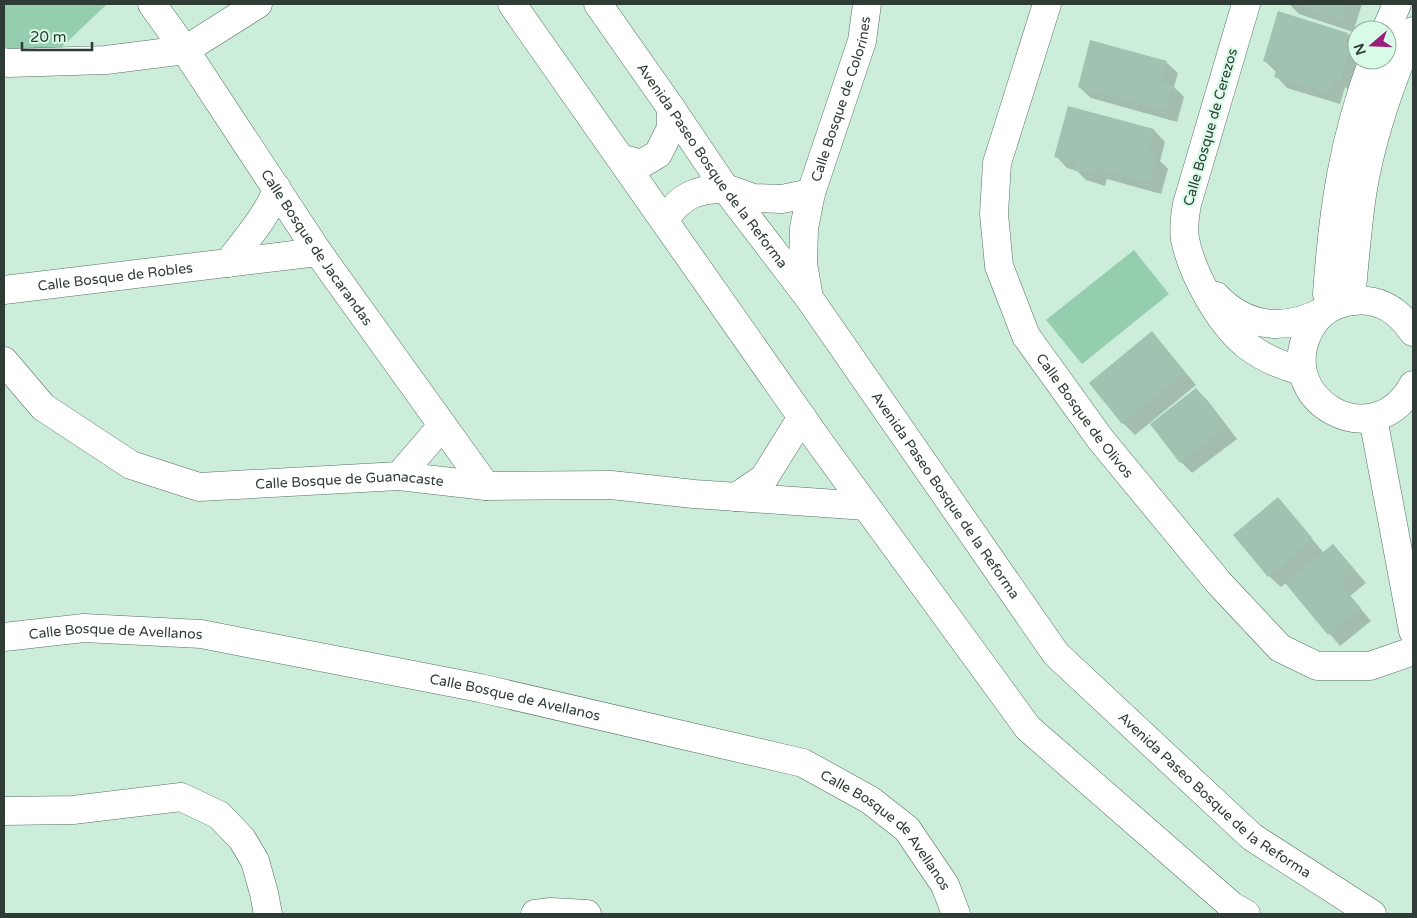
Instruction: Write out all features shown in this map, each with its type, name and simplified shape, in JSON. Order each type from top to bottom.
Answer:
[{"type":"street","name":"Calle Bosque de Jacarandas","points":[[152,4],[185,50],[318,252],[486,486]]},
{"type":"street","points":[[4,62],[106,60],[185,50],[258,4]]},
{"type":"street","points":[[512,4],[802,417],[1028,728],[1224,899],[1246,914]]},
{"type":"street","name":"Avenida Paseo Bosque de la Reforma","points":[[598,4],[725,188],[809,298],[1056,654],[1252,837],[1372,914]]},
{"type":"street","name":"Calle Bosque de Colorines","points":[[809,298],[803,255],[804,228],[811,192],[862,41],[867,4]]},
{"type":"street","name":"Calle Bosque de Olivos","points":[[1047,4],[997,164],[994,214],[999,266],[1026,336],[1101,440],[1219,583],[1280,648],[1317,666],[1370,666],[1413,651]]},
{"type":"street","name":"Calle Bosque de Cerezos","points":[[1246,4],[1186,204],[1184,220],[1185,237],[1199,279],[1221,316],[1234,332],[1249,347],[1266,357],[1283,366],[1302,371]]},
{"type":"street","points":[[1390,20],[1397,4]]},
{"type":"street","points":[[1413,31],[1390,89],[1370,158],[1362,194],[1356,238],[1334,302],[1313,323],[1305,338],[1301,354],[1302,371],[1311,393],[1328,409],[1350,418],[1373,418],[1391,410],[1406,397],[1413,384]]},
{"type":"street","points":[[1334,302],[1331,235],[1339,180],[1354,116],[1370,70]]},
{"type":"street","points":[[620,158],[641,164],[658,154],[671,128],[671,108]]},
{"type":"street","points":[[228,263],[259,222],[275,195],[276,187]]},
{"type":"street","points":[[664,220],[675,205],[692,194],[709,189],[725,188]]},
{"type":"street","name":"Calle Bosque de Colorines","points":[[725,188],[753,198],[782,199],[811,192]]},
{"type":"street","name":"Calle Bosque de Robles","points":[[6,293],[318,252]]},
{"type":"street","name":"Calle Bosque de Cerezos","points":[[1199,279],[1224,305],[1252,320],[1282,324],[1297,323],[1334,302]]},
{"type":"street","points":[[1334,302],[1365,299],[1386,305],[1410,322]]},
{"type":"street","name":"Calle Bosque de Guanacaste","points":[[4,361],[43,407],[131,466],[199,487],[399,476],[486,486],[611,484],[694,494],[866,506]]},
{"type":"street","points":[[736,497],[764,478],[802,417]]},
{"type":"street","points":[[1373,418],[1413,631]]},
{"type":"street","points":[[399,476],[442,426]]},
{"type":"street","name":"Calle Bosque de Avellanos","points":[[4,637],[84,628],[201,634],[480,688],[803,762],[870,800],[907,829],[945,885],[956,914]]},
{"type":"street","points":[[4,811],[73,810],[181,797],[219,815],[242,839],[255,861],[268,914]]},
{"type":"street","points":[[535,914],[551,912],[587,914]]},
{"type":"green space","points":[[4,4],[107,4],[46,62],[4,52]]},
{"type":"green space","points":[[1134,250],[1169,294],[1082,364],[1046,320]]},
{"type":"building","points":[[1290,4],[1348,4],[1342,21]]},
{"type":"building","points":[[1278,11],[1347,33],[1344,48],[1347,49],[1347,59],[1340,81],[1334,77],[1329,93],[1274,77],[1278,65],[1263,61]]},
{"type":"building","points":[[1090,40],[1167,61],[1161,81],[1173,84],[1166,111],[1078,87]]},
{"type":"building","points":[[1068,106],[1154,129],[1148,154],[1157,156],[1149,183],[1095,168],[1094,175],[1073,169],[1075,162],[1054,157]]},
{"type":"building","points":[[1152,331],[1185,373],[1122,424],[1089,383]]},
{"type":"building","points":[[1196,388],[1226,427],[1180,463],[1150,424]]},
{"type":"building","points":[[1278,497],[1313,539],[1268,577],[1233,535]]},
{"type":"building","points":[[1333,544],[1355,570],[1340,584],[1361,608],[1328,635],[1285,583]]}]
